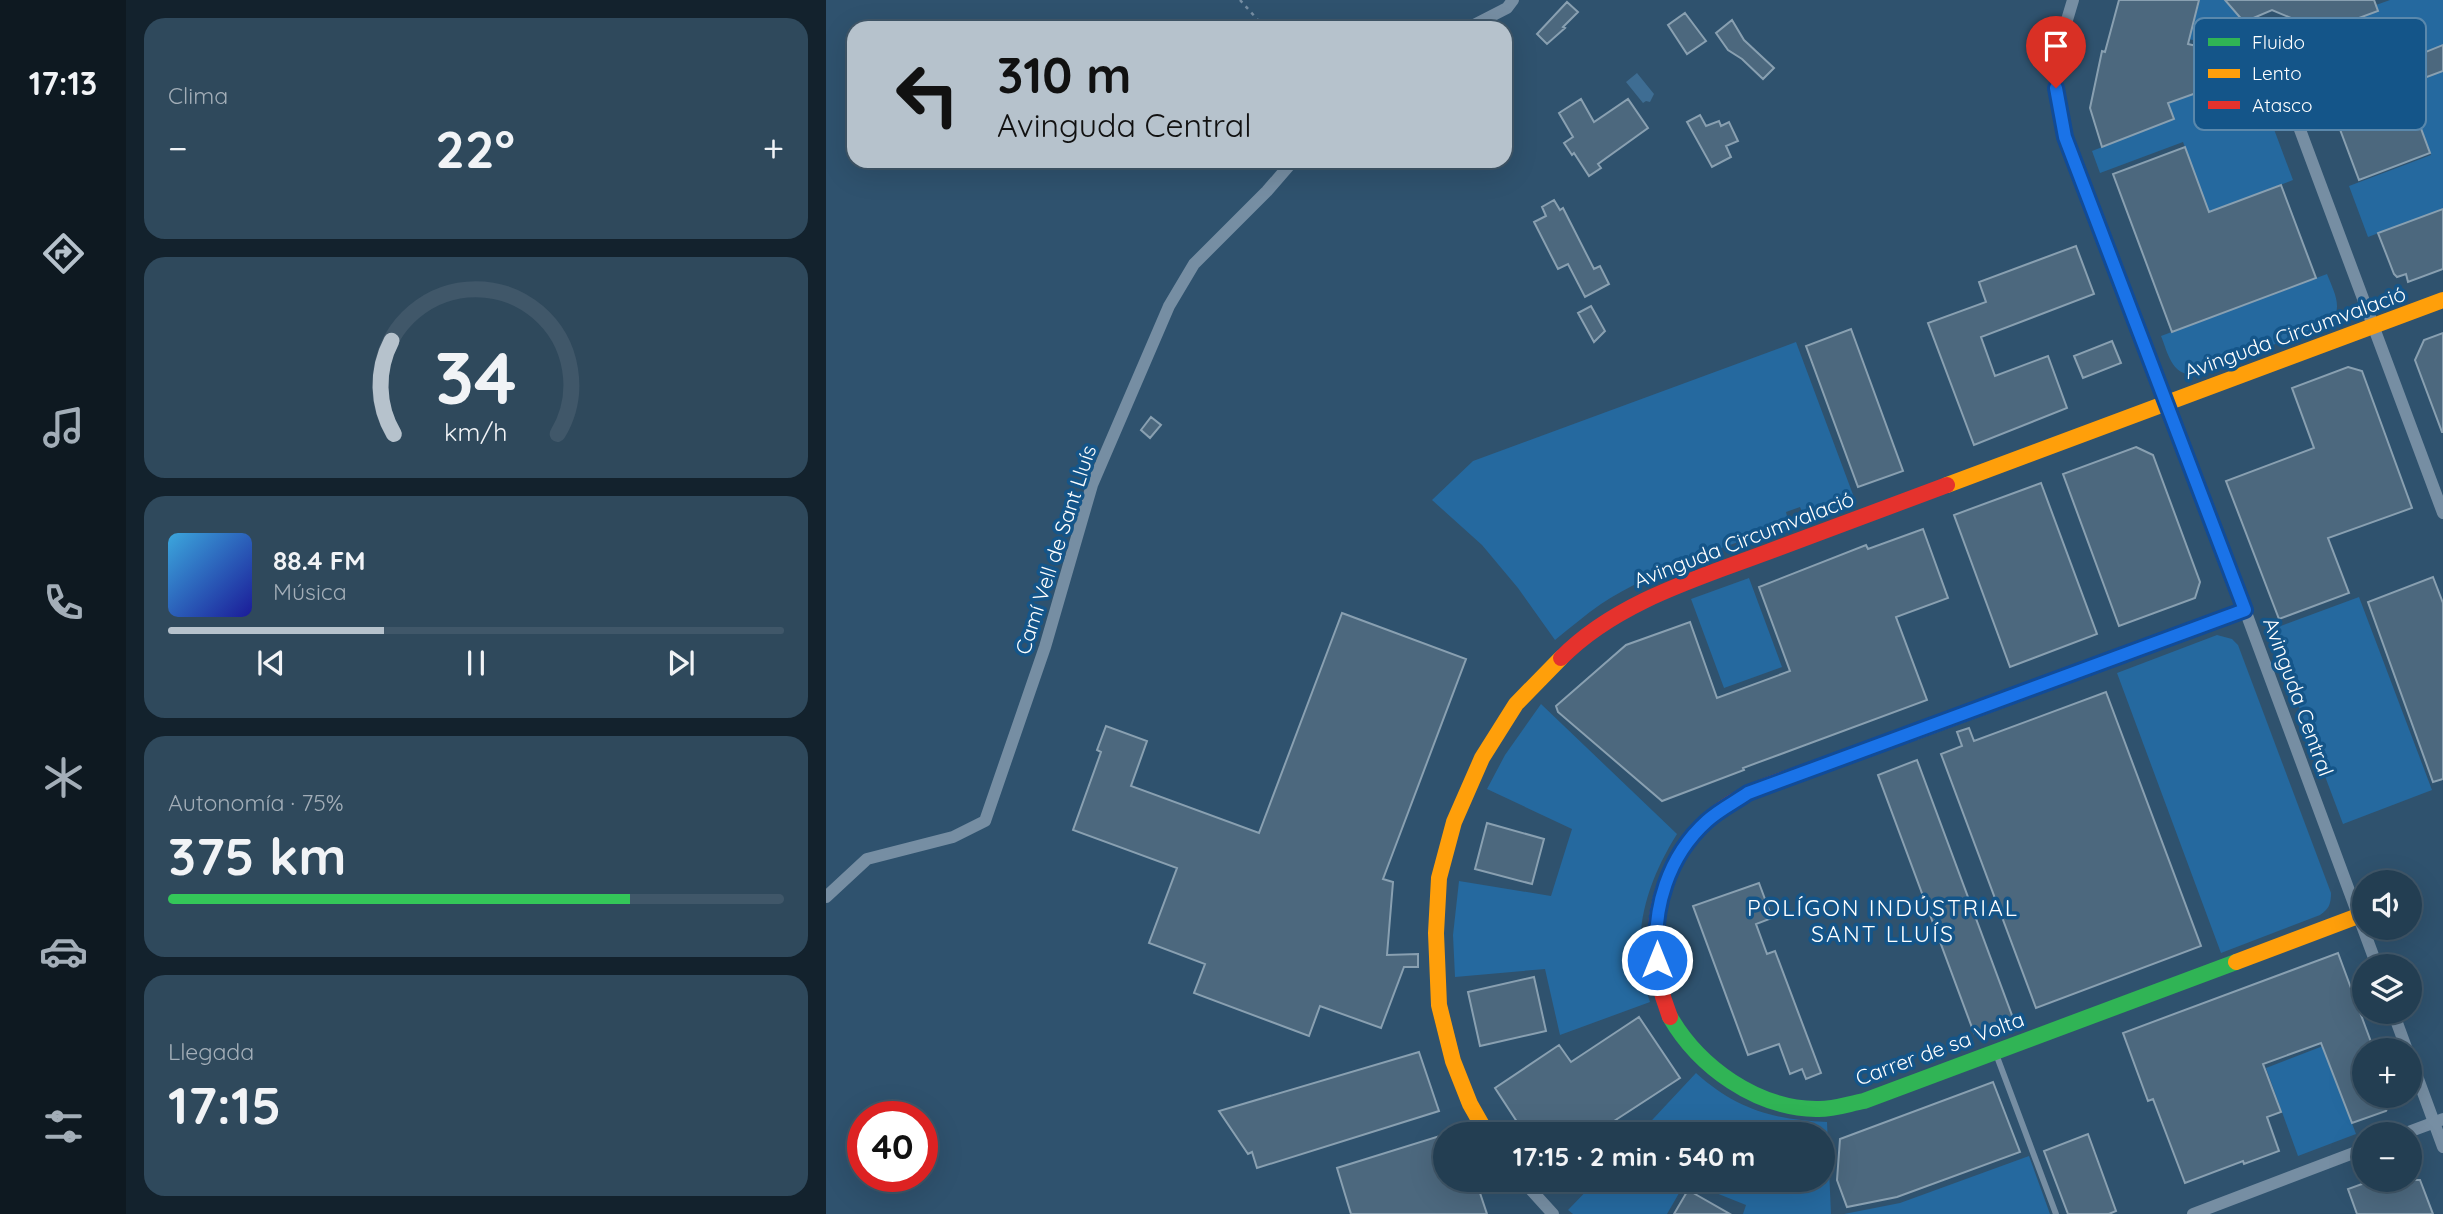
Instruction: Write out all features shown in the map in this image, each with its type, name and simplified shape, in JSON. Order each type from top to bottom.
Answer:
[{"type":"street","points":[[1482,21],[1507,8],[1513,0]]},
{"type":"street","name":"Avinguda Central","points":[[2073,0],[2064,30],[2056,88],[2065,137],[2352,900]]},
{"type":"street","points":[[2301,130],[2443,513]]},
{"type":"street","name":"Camí Vell de Sant Lluís","points":[[826,897],[866,859],[953,837],[985,821],[1045,647],[1092,485],[1169,306],[1194,264],[1287,168]]},
{"type":"street","name":"Avinguda Circumvalació","points":[[1480,1122],[1453,1061],[1439,1005],[1436,933],[1439,878],[1454,821],[1482,758],[1516,704],[1574,645],[1631,607],[1714,572],[2443,300]]},
{"type":"street","name":"Carrer de sa Volta","points":[[2245,610],[1748,793],[1707,821],[1678,855],[1661,894],[1655,938],[1659,982],[1671,1018],[1694,1051],[1732,1083],[1766,1100],[1814,1110],[1864,1101],[2352,918]]},
{"type":"street","points":[[2422,1084],[2438,1121],[2443,1147]]},
{"type":"street","points":[[2193,1214],[2352,1154]]},
{"type":"street","points":[[1533,1192],[1553,1214]]},
{"type":"lane","points":[[1995,1052],[2056,1214]]},
{"type":"path","points":[[1240,0],[1259,21]]},
{"type":"shaded area","points":[[2200,0],[2225,0],[2240,18],[2195,18]]},
{"type":"shaded area","points":[[2390,0],[2443,0],[2443,45],[2426,51],[2426,18],[2359,18],[2378,11],[2376,5]]},
{"type":"shaded area","points":[[2194,21],[2194,40],[2189,39]]},
{"type":"shaded area","points":[[2443,71],[2443,209],[2368,237],[2349,186],[2431,155],[2422,130],[2426,130],[2426,77]]},
{"type":"shaded area","points":[[1637,73],[1654,94],[1650,102],[1643,103],[1626,82]]},
{"type":"shaded area","points":[[2194,94],[2194,130],[2274,130],[2293,180],[2209,212],[2183,142],[2100,173],[2092,151],[2174,119],[2168,103]]},
{"type":"shaded area","points":[[2327,274],[2337,308],[2336,314],[2326,325],[2193,375],[2180,371],[2171,362],[2161,336]]},
{"type":"shaded area","points":[[1796,342],[1855,500],[1805,518],[1800,507],[1786,512],[1789,524],[1646,579],[1601,604],[1555,640],[1518,588],[1482,545],[1432,500],[1473,461]]},
{"type":"shaded area","points":[[1749,578],[1782,667],[1724,688],[1691,599]]},
{"type":"shaded area","points":[[2359,597],[2432,790],[2343,824],[2270,630]]},
{"type":"shaded area","points":[[2217,635],[2232,639],[2238,645],[2331,893],[2329,906],[2320,915],[2221,953],[2117,673]]},
{"type":"shaded area","points":[[1541,704],[1677,834],[1656,874],[1643,915],[1641,957],[1650,1002],[1560,1035],[1545,969],[1455,977],[1453,935],[1459,881],[1551,896],[1572,829],[1487,789],[1505,755]]},
{"type":"shaded area","points":[[2323,1046],[2352,1123],[2352,1136],[2298,1156],[2266,1068]]},
{"type":"shaded area","points":[[1696,1073],[1726,1096],[1757,1110],[1790,1119],[1827,1122],[1650,1122]]},
{"type":"shaded area","points":[[2029,1156],[2050,1214],[1844,1214],[1900,1203]]},
{"type":"shaded area","points":[[1585,1192],[1680,1192],[1667,1214],[1573,1214],[1568,1210]]},
{"type":"shaded area","points":[[1714,1192],[1830,1192],[1831,1214],[1743,1214],[1746,1205]]},
{"type":"building","points":[[2119,0],[2199,0],[2188,44],[2194,45],[2194,94],[2168,103],[2174,119],[2102,147],[2090,108],[2102,51],[2105,52]]},
{"type":"building","points":[[2225,0],[2374,0],[2378,11],[2359,18],[2291,18],[2272,10],[2253,18],[2241,18]]},
{"type":"building","points":[[1567,2],[1578,12],[1547,44],[1537,34]]},
{"type":"building","points":[[1685,13],[1706,41],[1687,54],[1668,25]]},
{"type":"building","points":[[1732,20],[1744,40],[1774,68],[1763,79],[1728,50],[1716,33]]},
{"type":"building","points":[[2443,45],[2443,71],[2426,77],[2426,52]]},
{"type":"building","points":[[1581,99],[1594,122],[1628,99],[1648,128],[1598,164],[1601,168],[1589,176],[1564,143],[1573,137],[1559,113]]},
{"type":"building","points":[[1700,115],[1706,126],[1719,121],[1721,126],[1729,122],[1738,141],[1726,146],[1731,157],[1712,167],[1687,122]]},
{"type":"building","points":[[2340,130],[2422,130],[2430,153],[2359,180]]},
{"type":"building","points":[[2185,147],[2209,212],[2281,185],[2316,278],[2172,332],[2113,174]]},
{"type":"building","points":[[1554,200],[1560,210],[1563,208],[1594,269],[1600,266],[1609,284],[1585,297],[1568,264],[1558,269],[1534,222],[1546,216],[1542,207]]},
{"type":"building","points":[[2443,209],[2443,269],[2408,282],[2406,274],[2397,277],[2378,233]]},
{"type":"building","points":[[2076,246],[2094,294],[1981,337],[1995,376],[2048,356],[2067,408],[1974,445],[1928,323],[1986,302],[1979,282]]},
{"type":"building","points":[[1591,306],[1605,331],[1594,342],[1578,313]]},
{"type":"building","points":[[1851,329],[1903,471],[1858,487],[1806,346]]},
{"type":"building","points":[[2443,333],[2442,432],[2415,360],[2424,340]]},
{"type":"building","points":[[2112,341],[2121,363],[2083,378],[2074,356]]},
{"type":"building","points":[[2348,367],[2362,371],[2412,508],[2328,538],[2349,593],[2279,619],[2226,481],[2314,448],[2292,388]]},
{"type":"building","points":[[1151,417],[1161,425],[1150,438],[1141,430]]},
{"type":"building","points":[[2136,447],[2153,455],[2200,582],[2195,598],[2119,626],[2063,474]]},
{"type":"building","points":[[2041,483],[2097,634],[2010,667],[1954,515]]},
{"type":"building","points":[[1923,529],[1948,598],[1896,617],[1927,700],[1662,801],[1558,712],[1556,706],[1626,645],[1690,622],[1717,698],[1790,671],[1759,587],[1866,545],[1868,549]]},
{"type":"building","points":[[2433,577],[2443,603],[2443,779],[2433,782],[2368,602]]},
{"type":"building","points":[[1342,613],[1466,659],[1383,879],[1393,882],[1387,955],[1418,954],[1418,967],[1404,967],[1381,1028],[1320,1006],[1309,1036],[1194,993],[1205,964],[1149,943],[1177,868],[1073,830],[1101,752],[1097,750],[1106,726],[1147,741],[1131,786],[1259,833]]},
{"type":"building","points":[[2106,692],[2201,946],[2036,1008],[1941,754],[1962,746],[1957,732],[1969,728],[1974,741]]},
{"type":"building","points":[[1917,760],[2013,1018],[1974,1033],[1878,775]]},
{"type":"building","points":[[1487,823],[1544,839],[1532,884],[1475,869]]},
{"type":"building","points":[[1759,883],[1772,918],[1756,924],[1767,954],[1775,951],[1821,1073],[1806,1079],[1802,1069],[1790,1074],[1779,1044],[1748,1055],[1693,906]]},
{"type":"building","points":[[2338,953],[2352,991],[2352,1024],[2364,1024],[2370,1038],[2352,1038],[2352,1108],[2387,1108],[2386,1111],[2352,1123],[2321,1043],[2263,1064],[2281,1112],[2267,1117],[2279,1151],[2244,1164],[2243,1161],[2185,1183],[2153,1099],[2148,1101],[2123,1033]]},
{"type":"building","points":[[1534,977],[1546,1031],[1480,1046],[1468,992]]},
{"type":"building","points":[[1639,1017],[1680,1078],[1613,1122],[1517,1122],[1495,1088],[1559,1045],[1571,1062]]},
{"type":"building","points":[[1419,1052],[1439,1111],[1257,1168],[1252,1152],[1248,1154],[1219,1111]]},
{"type":"building","points":[[1993,1082],[2020,1152],[1897,1197],[1847,1207],[1837,1180],[1840,1139]]},
{"type":"building","points":[[2088,1134],[2116,1211],[2109,1214],[2068,1214],[2044,1151]]},
{"type":"building","points":[[1433,1138],[1433,1192],[1480,1192],[1487,1214],[1351,1214],[1337,1168]]},
{"type":"building","points":[[2422,1185],[2433,1214],[2357,1214],[2348,1189],[2352,1188],[2352,1192],[2422,1192]]},
{"type":"building","points":[[1687,1192],[1692,1192],[1730,1214],[1674,1214]]},
{"type":"traffic: fast","points":[[1670,1017],[1682,1035],[1713,1068],[1751,1093],[1794,1107],[1828,1109],[1864,1101],[2236,962]]},
{"type":"traffic: slow","points":[[1947,485],[2443,300]]},
{"type":"traffic: slow","points":[[1915,732],[2245,610]]},
{"type":"traffic: slow","points":[[1480,1122],[1453,1061],[1439,1005],[1436,933],[1439,878],[1454,822],[1482,758],[1516,704],[1561,658]]},
{"type":"traffic: slow","points":[[2236,962],[2352,918]]},
{"type":"traffic: jam","points":[[1561,658],[1606,622],[1657,595],[1947,485]]},
{"type":"traffic: jam","points":[[1670,1017],[1656,963],[1655,934],[1664,888],[1671,870],[1690,839],[1717,813],[1749,793],[1915,732]]},
{"type":"district","name":"POLÍGON INDÚSTRIAL SANT LLUÍS","points":[[1883,921]]},
{"type":"route","points":[[1657,960],[1655,938],[1661,894],[1678,855],[1707,821],[1748,793],[2245,610],[2065,137],[2056,88]]}]
